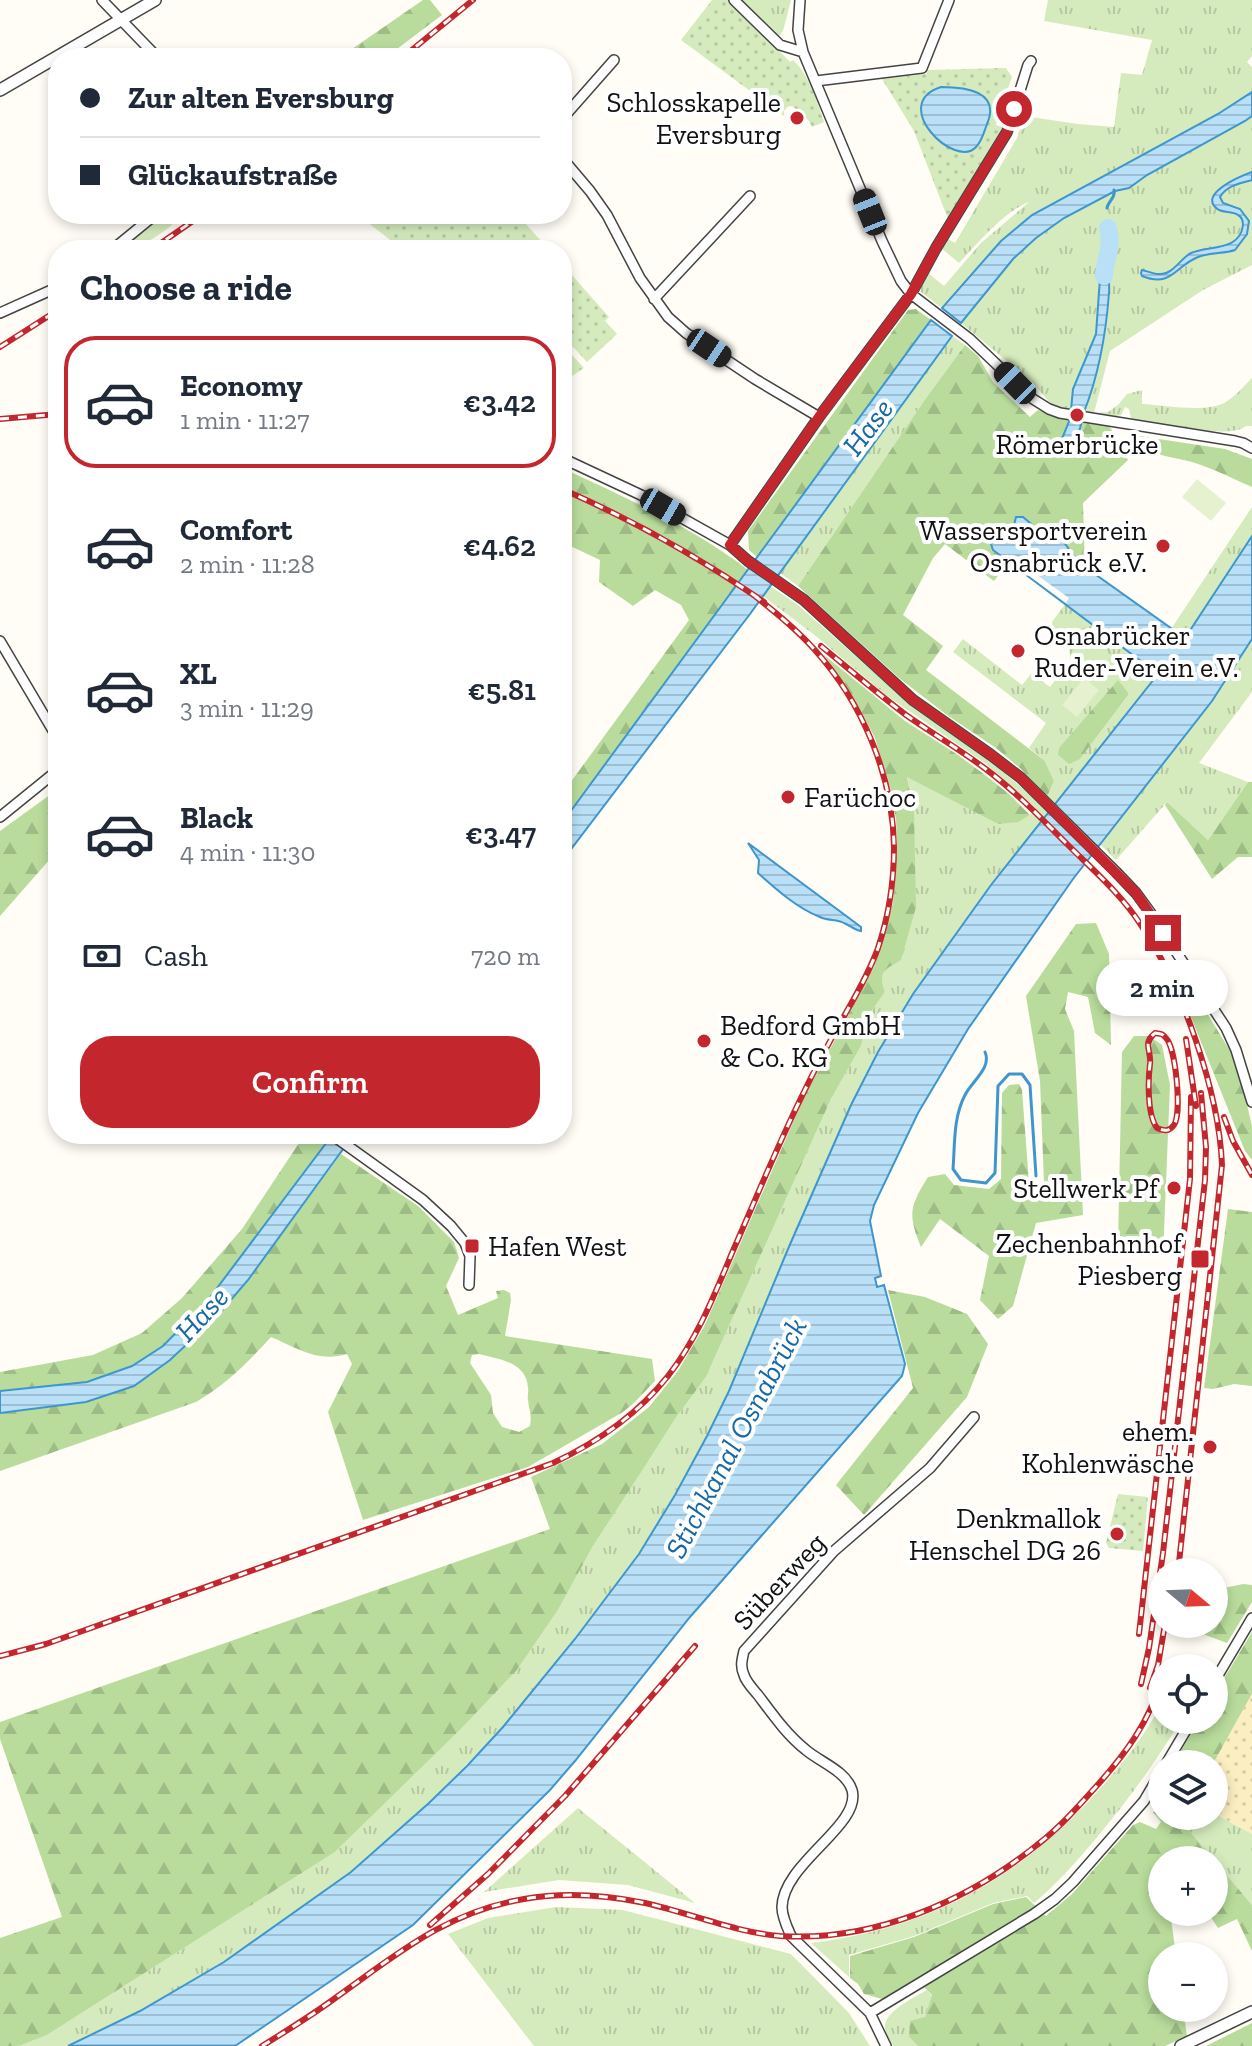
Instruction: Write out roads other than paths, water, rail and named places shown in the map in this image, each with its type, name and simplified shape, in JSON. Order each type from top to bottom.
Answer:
[{"type":"street","points":[[102,0],[148,48]]},
{"type":"street","points":[[72,48],[155,0]]},
{"type":"street","points":[[734,0],[780,45],[803,52]]},
{"type":"street","points":[[800,0],[798,30],[803,52],[882,241],[901,281],[911,294],[970,339],[1031,397],[1049,409],[1235,441],[1252,448]]},
{"type":"street","points":[[816,81],[922,68],[949,0]]},
{"type":"street","points":[[572,108],[614,60]]},
{"type":"street","points":[[730,545],[819,417],[911,294],[1007,132],[1031,61]]},
{"type":"street","points":[[0,90],[48,62]]},
{"type":"street","points":[[572,170],[607,215],[640,278],[668,317],[686,333],[755,379],[819,417]]},
{"type":"street","points":[[654,299],[750,196]]},
{"type":"street","points":[[124,240],[144,224]]},
{"type":"street","points":[[0,313],[48,291]]},
{"type":"street","points":[[572,463],[641,495],[730,545],[804,600],[913,700],[991,755],[1037,794],[1136,893],[1152,915],[1226,1028],[1252,1102]]},
{"type":"street","points":[[0,641],[48,722]]},
{"type":"street","points":[[0,817],[48,778]]},
{"type":"street","points":[[345,1144],[423,1200],[451,1226],[465,1243],[470,1256],[469,1285]]},
{"type":"street","name":"Süberweg","points":[[886,2046],[870,2013],[791,1936],[782,1908],[790,1880],[847,1814],[853,1799],[851,1786],[842,1775],[791,1737],[744,1678],[741,1663],[744,1651],[834,1551],[930,1468],[974,1417]]},
{"type":"street","points":[[1228,1658],[1252,1618]]},
{"type":"street","points":[[870,2013],[1055,1899],[1148,1794]]},
{"type":"street","points":[[1181,2046],[1252,2012]]},
{"type":"water","points":[[941,87],[970,90],[985,98],[989,104],[990,113],[981,139],[976,147],[966,152],[942,143],[923,120],[921,107],[926,95]]},
{"type":"water","points":[[1252,92],[1252,116],[1245,121],[1129,188],[1115,191],[1064,218],[1036,238],[1013,259],[961,323],[942,308],[1001,241],[1032,215],[1218,114]]},
{"type":"water","points":[[1252,172],[1252,180],[1230,188],[1220,197],[1223,203],[1240,209],[1249,221],[1247,234],[1235,250],[1198,257],[1167,278],[1142,276],[1142,270],[1165,273],[1191,253],[1236,240],[1241,234],[1242,219],[1236,214],[1219,210],[1212,198],[1222,187]]},
{"type":"water","points":[[1104,255],[1109,255],[1109,288],[1101,354],[1084,412],[1071,410],[1073,389],[1096,334]]},
{"type":"water","name":"Hase","points":[[931,320],[952,336],[750,614],[572,848],[572,809]]},
{"type":"water","points":[[1070,419],[1082,421],[1077,439],[1065,450],[1059,446]]},
{"type":"water","name":"Stichkanal Osnabrück","points":[[1016,517],[1023,517],[1036,528],[1061,538],[1078,562],[1185,638],[1252,536],[1252,639],[1212,701],[1073,879],[968,1029],[918,1113],[874,1205],[870,1221],[881,1276],[875,1278],[877,1287],[884,1285],[905,1364],[902,1376],[690,1617],[550,1790],[413,1925],[235,2046],[68,2046],[140,2011],[224,1962],[351,1872],[429,1803],[503,1727],[639,1554],[675,1495],[729,1391],[851,1105],[878,1052],[913,994],[991,885],[1158,674],[993,550],[991,544],[995,540],[1006,540],[1012,533]]},
{"type":"water","points":[[748,843],[861,927],[861,931],[803,909],[788,898],[758,873],[759,860]]},
{"type":"water","name":"Hase","points":[[325,1144],[347,1144],[248,1280],[218,1315],[170,1360],[134,1386],[86,1402],[0,1413],[0,1391],[87,1382],[132,1366],[163,1346],[208,1300]]},
{"type":"waterway","points":[[1107,208],[1114,190]]},
{"type":"waterway","points":[[1104,276],[1109,247],[1108,228]]},
{"type":"waterway","points":[[985,1052],[984,1069],[965,1095],[958,1113],[953,1169],[961,1180],[986,1183],[995,1173],[998,1086],[1009,1074],[1022,1074],[1030,1085],[1036,1176]]},
{"type":"railway","points":[[414,48],[473,0]]},
{"type":"railway","points":[[165,240],[189,224]]},
{"type":"railway","points":[[0,347],[48,316]]},
{"type":"railway","points":[[0,419],[48,415]]},
{"type":"railway","points":[[572,494],[666,541],[764,602]]},
{"type":"railway","points":[[0,1656],[46,1644],[553,1463],[601,1437],[630,1415],[656,1390],[678,1362],[711,1301],[801,1098],[871,966],[885,923],[892,885],[892,820],[888,793],[872,741],[847,692],[831,670],[793,628],[755,596]]},
{"type":"railway","points":[[821,646],[906,715],[998,778],[1097,873],[1141,925],[1184,1008],[1214,1105],[1222,1165],[1180,1558]]},
{"type":"railway","points":[[1155,1033],[1163,1035],[1170,1044],[1177,1081],[1176,1119],[1174,1125],[1166,1130],[1157,1128],[1150,1106],[1148,1044],[1155,1033]]},
{"type":"railway","points":[[1186,1039],[1196,1106]]},
{"type":"railway","points":[[1141,1684],[1163,1553],[1205,1180],[1206,1147],[1201,1093]]},
{"type":"railway","points":[[1139,1634],[1190,1179],[1191,1097]]},
{"type":"railway","points":[[1224,1117],[1252,1175]]},
{"type":"railway","points":[[1160,1654],[1163,1638]]},
{"type":"railway","points":[[430,1925],[488,1874],[565,1796],[695,1646]]},
{"type":"railway","points":[[262,2046],[425,1936],[471,1913],[524,1899],[569,1895],[615,1898],[662,1907],[746,1931],[780,1936],[849,1932],[917,1914],[980,1884],[1037,1845],[1104,1777],[1148,1715]]},
{"type":"place","name":"Schlosskapelle Eversburg","points":[[797,118]]},
{"type":"place","name":"Römerbrücke","points":[[1077,415]]},
{"type":"place","name":"Wassersportverein Osnabrück e.V.","points":[[1163,546]]},
{"type":"place","name":"Osnabrücker Ruder-Verein e.V.","points":[[1018,651]]},
{"type":"place","name":"Farüchoc","points":[[788,797]]},
{"type":"place","name":"Bedford GmbH & Co. KG","points":[[704,1041]]},
{"type":"place","name":"Stellwerk Pf","points":[[1174,1188]]},
{"type":"place","name":"Hafen West","points":[[472,1246]]},
{"type":"place","name":"Zechenbahnhof Piesberg","points":[[1200,1259]]},
{"type":"place","name":"ehem. Kohlenwäsche","points":[[1210,1447]]},
{"type":"place","name":"Denkmallok Henschel DG 26","points":[[1117,1534]]}]
